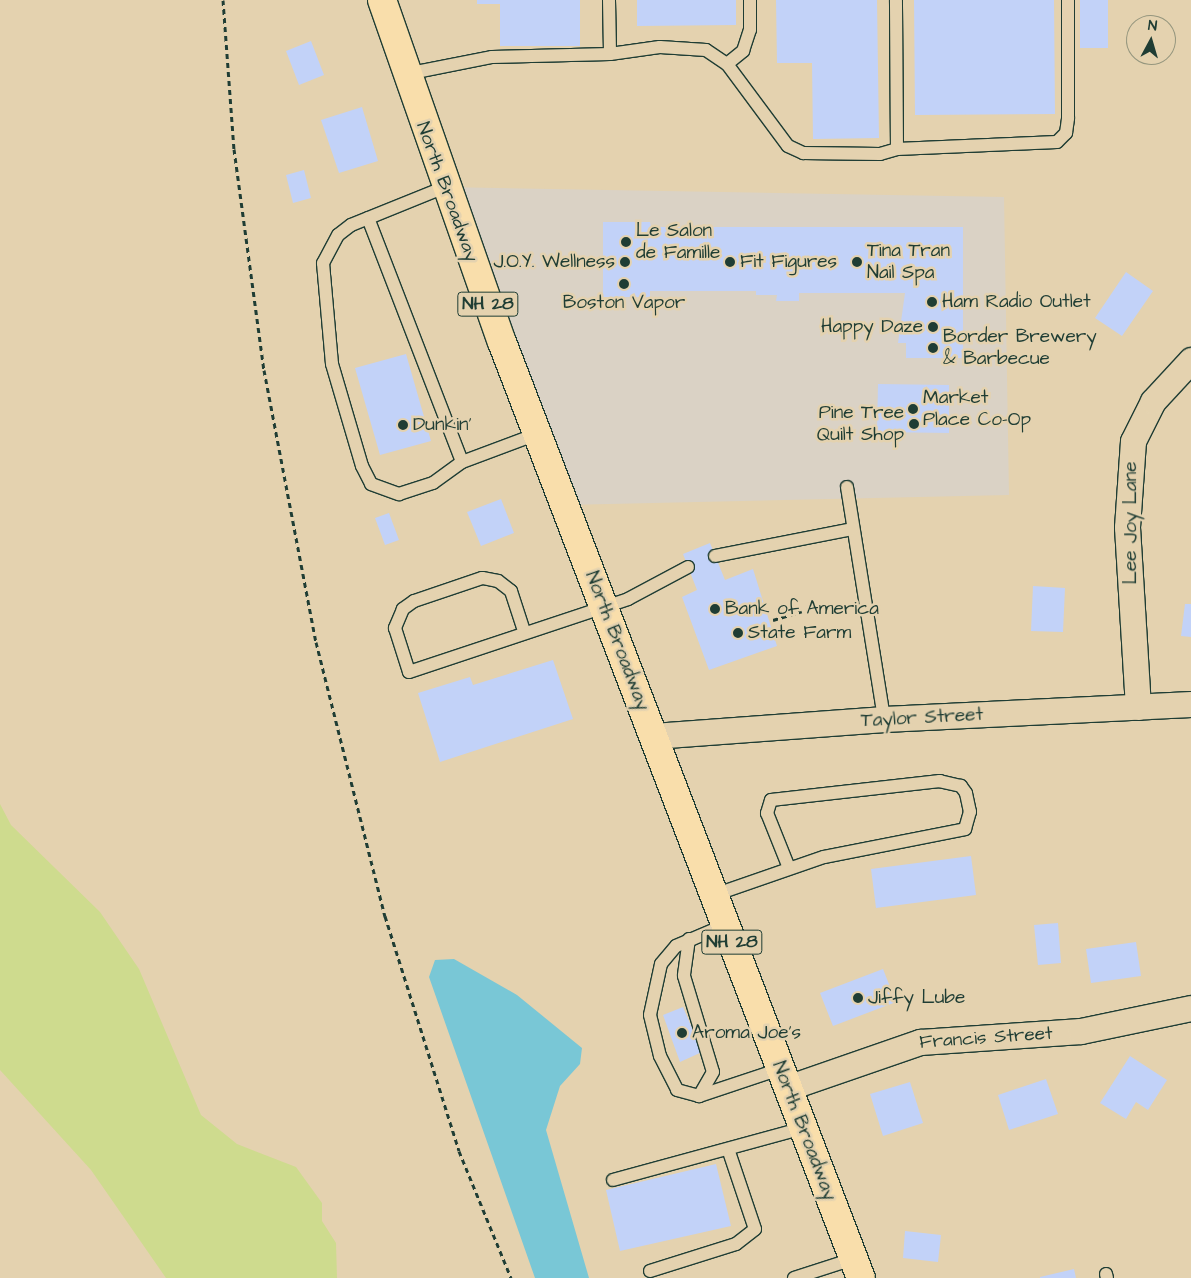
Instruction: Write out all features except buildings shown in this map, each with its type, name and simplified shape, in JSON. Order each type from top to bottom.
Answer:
[{"type":"main road","name":"North Broadway","points":[[382,0],[445,187],[537,434],[857,1268]]},
{"type":"street","name":"Lee Joy Lane","points":[[1138,707],[1127,527],[1133,441],[1153,400],[1191,360]]},
{"type":"street","name":"Taylor Street","points":[[653,736],[884,719],[1191,704]]},
{"type":"street","name":"Francis Street","points":[[784,1078],[920,1042],[1081,1031],[1191,1008]]},
{"type":"lane","points":[[609,0],[610,54]]},
{"type":"lane","points":[[727,64],[743,51],[750,30],[750,0]]},
{"type":"lane","points":[[896,0],[897,149]]},
{"type":"lane","points":[[406,74],[483,58],[610,54],[687,46],[706,50],[727,64],[788,146],[819,154],[880,154],[897,149],[1057,142],[1066,132],[1068,118],[1068,0]]},
{"type":"lane","points":[[445,187],[368,218],[338,235],[323,263],[332,364],[362,466],[371,484],[399,494],[433,483],[462,462],[537,434]]},
{"type":"lane","points":[[368,218],[462,462]]},
{"type":"lane","points":[[847,487],[852,529],[884,719]]},
{"type":"lane","points":[[715,556],[852,529]]},
{"type":"lane","points":[[524,631],[511,591],[498,581],[482,578],[414,601],[403,609],[395,628],[409,672],[524,631],[628,599],[688,567]]},
{"type":"lane","points":[[714,895],[789,868],[858,848],[965,829],[970,812],[966,793],[961,786],[940,781],[771,800],[767,813],[789,868]]},
{"type":"lane","points":[[725,925],[689,939],[661,964],[650,1027],[670,1081],[678,1090],[699,1096],[784,1078]]},
{"type":"lane","points":[[689,939],[685,982],[713,1072],[699,1096]]},
{"type":"lane","points":[[613,1180],[803,1128]]},
{"type":"lane","points":[[650,1271],[736,1244],[755,1229],[728,1149]]},
{"type":"lane","points":[[794,1278],[857,1268]]},
{"type":"path","points":[[223,0],[234,149],[264,370],[316,642],[388,926],[459,1151],[511,1278]]},
{"type":"path","points":[[773,620],[802,611]]},
{"type":"shaded area","points":[[445,187],[1004,197],[1009,495],[565,505]]},
{"type":"green space","points":[[0,804],[11,825],[100,912],[139,969],[201,1115],[237,1144],[296,1167],[322,1203],[322,1221],[336,1243],[337,1278],[166,1278],[91,1170],[0,1070]]},
{"type":"water","points":[[454,959],[517,995],[582,1048],[580,1064],[560,1086],[546,1130],[589,1278],[535,1278],[429,977],[435,960]]},
{"type":"place","name":"Le Salon de Famille","points":[[626,242]]},
{"type":"place","name":"J.O.Y. Wellness","points":[[625,262]]},
{"type":"place","name":"Fit Figures","points":[[730,262]]},
{"type":"place","name":"Tina Tran Nail Spa","points":[[857,262]]},
{"type":"place","name":"Boston Vapor","points":[[624,284]]},
{"type":"place","name":"Ham Radio Outlet","points":[[932,302]]},
{"type":"place","name":"Happy Daze","points":[[933,327]]},
{"type":"place","name":"Border Brewery & Barbecue","points":[[933,348]]},
{"type":"place","name":"Market Place Co-Op","points":[[913,409]]},
{"type":"place","name":"Pine Tree Quilt Shop","points":[[914,424]]},
{"type":"place","name":"Dunkin'","points":[[403,425]]},
{"type":"place","name":"Bank of America","points":[[715,609]]},
{"type":"place","name":"State Farm","points":[[738,633]]},
{"type":"place","name":"Jiffy Lube","points":[[858,998]]},
{"type":"place","name":"Aroma Joe's","points":[[682,1033]]}]
